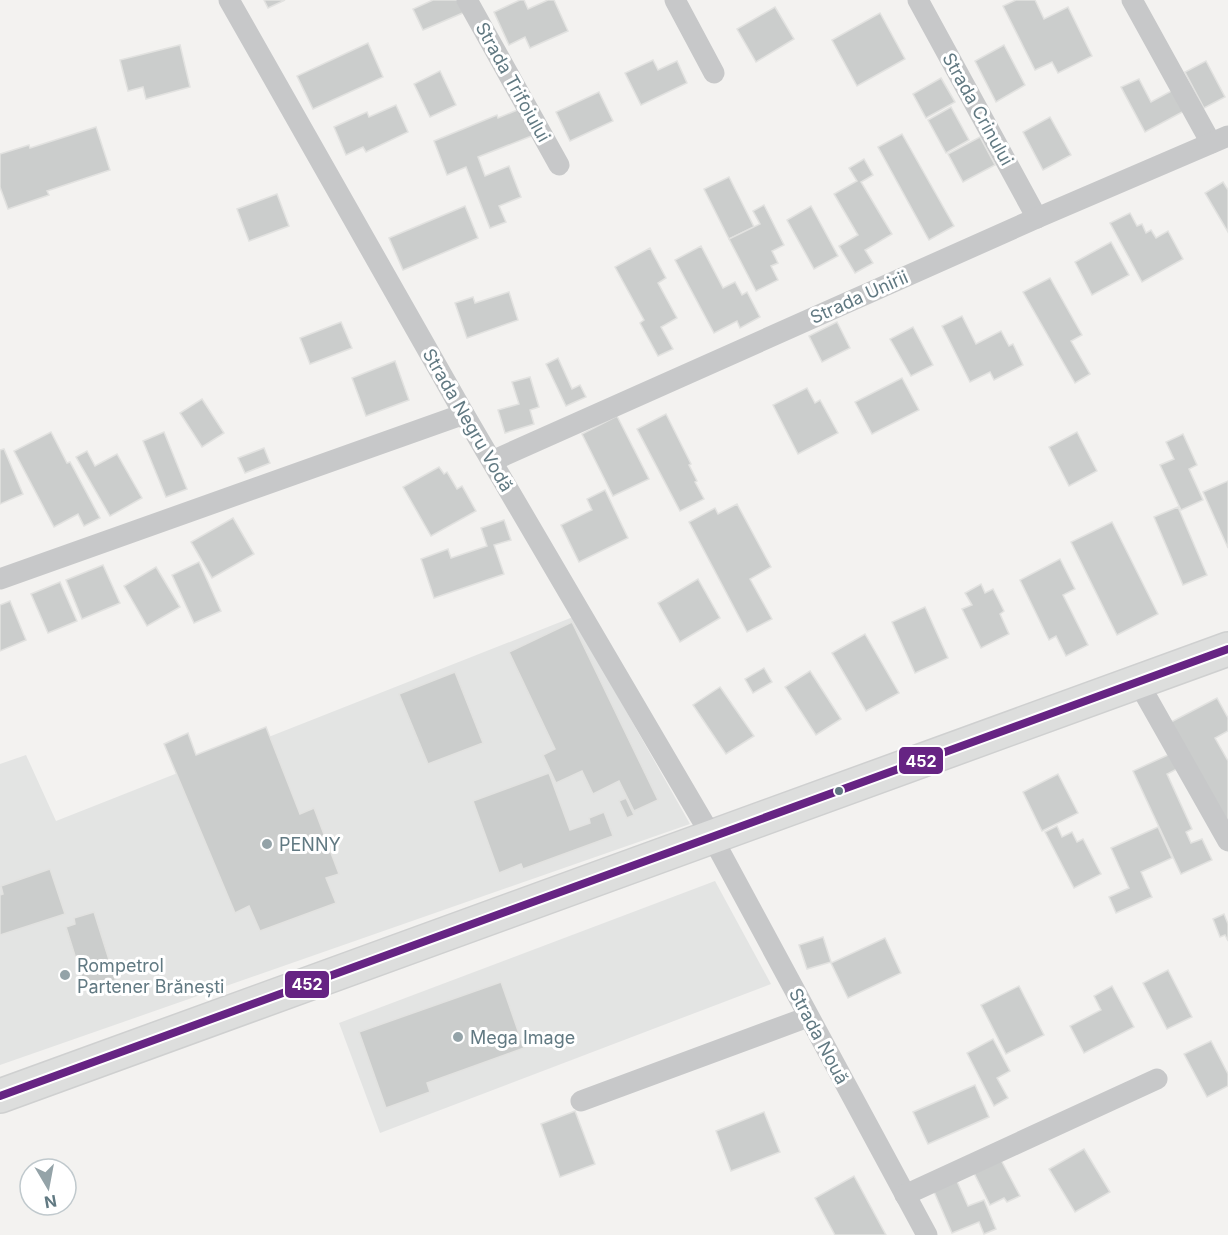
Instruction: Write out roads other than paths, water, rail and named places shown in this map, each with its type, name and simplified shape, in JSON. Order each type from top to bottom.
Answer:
[{"type":"main road","points":[[0,1096],[1228,649]]},
{"type":"street","name":"Strada Negru Vodă","points":[[229,0],[464,414],[711,837]]},
{"type":"street","name":"Strada Trifoiului","points":[[467,0],[560,165]]},
{"type":"street","points":[[675,0],[714,73]]},
{"type":"street","name":"Strada Crinului","points":[[918,0],[1037,218]]},
{"type":"street","points":[[1132,0],[1219,140]]},
{"type":"street","name":"Strada Unirii","points":[[492,461],[1037,218],[1219,140]]},
{"type":"street","points":[[0,579],[464,414]]},
{"type":"street","points":[[1138,682],[1228,841]]},
{"type":"street","name":"Strada Nouă","points":[[711,837],[927,1235]]},
{"type":"street","points":[[581,1101],[808,1017]]},
{"type":"street","points":[[905,1195],[1157,1079]]},
{"type":"place","name":"PENNY","points":[[267,844]]},
{"type":"place","name":"Rompetrol Partener Brănești","points":[[65,975]]},
{"type":"place","name":"Mega Image","points":[[458,1037]]}]
